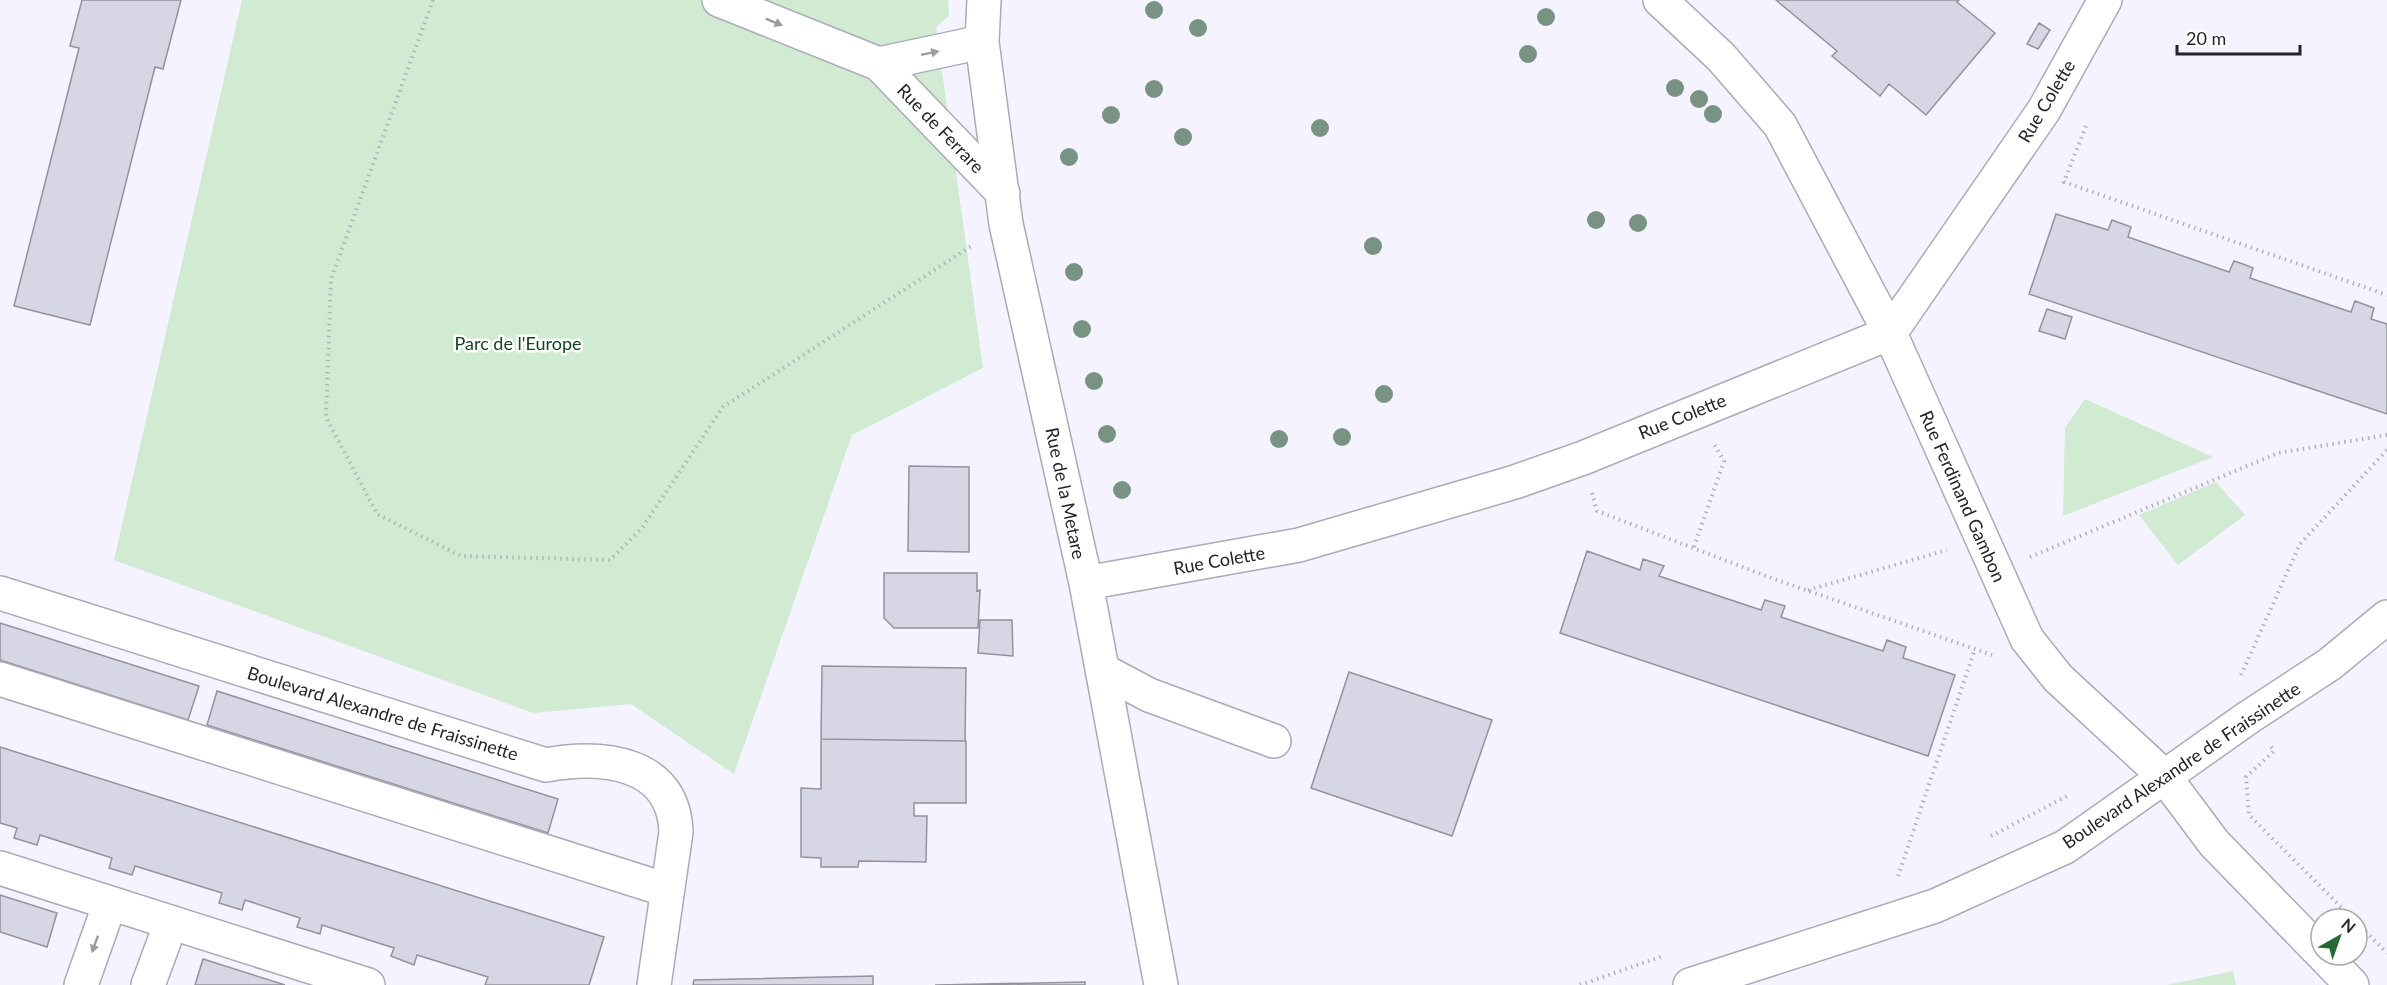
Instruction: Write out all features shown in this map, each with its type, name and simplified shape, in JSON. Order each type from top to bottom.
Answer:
[{"type":"street","name":"Rue de Ferrare","points":[[719,0],[879,64],[1005,208]]},
{"type":"street","name":"Rue de la Metare","points":[[984,0],[982,42],[1005,208],[1086,583],[1161,985]]},
{"type":"street","name":"Rue Ferdinand Gambon","points":[[1660,0],[1721,57],[1780,125],[1890,333],[2027,639],[2058,678],[2164,776],[2214,843],[2309,941]]},
{"type":"street","name":"Rue Colette","points":[[1086,583],[1299,545],[1515,482],[1583,458],[1890,333],[2044,110],[2106,0]]},
{"type":"street","name":"Rue de Ferrare","points":[[879,64],[982,42]]},
{"type":"street","name":"Boulevard Alexandre de Fraissinette","points":[[0,593],[546,765],[592,760],[633,768],[651,777],[667,793],[675,811],[676,832],[654,985]]},
{"type":"street","name":"Boulevard Alexandre de Fraissinette","points":[[1690,985],[1935,906],[2065,847],[2249,717],[2330,664],[2387,617]]},
{"type":"street","points":[[1102,670],[1149,695],[1274,741]]},
{"type":"street","points":[[0,679],[667,891]]},
{"type":"street","points":[[0,868],[368,985]]},
{"type":"street","points":[[81,985],[110,903]]},
{"type":"street","points":[[148,985],[171,923]]},
{"type":"street","name":"Rue Ferdinand Gambon","points":[[2335,967],[2352,985]]},
{"type":"path","points":[[433,0],[331,279],[326,417],[377,514],[461,556],[610,560],[642,528],[723,407],[1005,208]]},
{"type":"path","points":[[2086,126],[2064,182],[2387,295]]},
{"type":"path","points":[[1694,547],[1724,461],[1695,411]]},
{"type":"path","points":[[1996,571],[2278,453],[2387,435]]},
{"type":"path","points":[[2236,684],[2300,544],[2387,450]]},
{"type":"path","points":[[1583,458],[1597,511],[1808,590],[1996,656]]},
{"type":"path","points":[[1808,590],[1983,541]]},
{"type":"path","points":[[1898,876],[1975,649]]},
{"type":"path","points":[[2249,717],[2274,751],[2246,777],[2249,815],[2341,907]]},
{"type":"path","points":[[1980,841],[2072,793]]},
{"type":"path","points":[[1886,880],[1908,872]]},
{"type":"path","points":[[2369,935],[2387,953]]},
{"type":"path","points":[[1580,985],[1671,954]]},
{"type":"green space","name":"Parc de l'Europe","points":[[242,0],[948,0],[949,16],[936,27],[983,368],[852,435],[734,774],[631,704],[533,713],[114,560]]},
{"type":"green space","points":[[2085,399],[2213,457],[2063,516],[2065,428]]},
{"type":"green space","points":[[2216,482],[2245,515],[2178,565],[2139,515]]},
{"type":"green space","points":[[2233,971],[2236,985],[2167,985]]},
{"type":"building","points":[[82,0],[181,0],[163,69],[155,67],[90,325],[14,306],[79,48],[70,46]]},
{"type":"building","points":[[1776,0],[1959,0],[1957,2],[1995,33],[1926,115],[1889,84],[1880,96],[1832,56],[1837,51]]},
{"type":"building","points":[[2039,23],[2050,30],[2038,49],[2027,44]]},
{"type":"building","points":[[2056,214],[2108,230],[2112,220],[2131,227],[2128,237],[2229,272],[2234,261],[2243,264],[2253,268],[2250,278],[2351,312],[2355,301],[2374,308],[2371,319],[2387,324],[2387,414],[2029,294]]},
{"type":"building","points":[[2047,309],[2072,317],[2065,339],[2039,331]]},
{"type":"building","points":[[909,466],[969,467],[969,552],[908,551]]},
{"type":"building","points":[[1587,551],[1640,570],[1643,559],[1664,566],[1659,576],[1761,610],[1765,600],[1785,606],[1781,617],[1883,651],[1887,640],[1906,647],[1903,658],[1955,675],[1928,756],[1560,633]]},
{"type":"building","points":[[884,573],[977,573],[977,591],[980,590],[978,628],[894,628],[884,618]]},
{"type":"building","points":[[980,620],[1012,620],[1013,656],[978,653]]},
{"type":"building","points":[[0,623],[199,686],[188,720],[0,660]]},
{"type":"building","points":[[822,666],[966,668],[965,741],[821,739]]},
{"type":"building","points":[[1349,672],[1492,720],[1452,836],[1311,788]]},
{"type":"building","points":[[217,691],[558,799],[548,833],[207,725]]},
{"type":"building","points":[[821,739],[966,741],[966,803],[914,803],[914,816],[927,816],[926,862],[859,861],[858,867],[821,867],[821,858],[801,857],[801,788],[821,789]]},
{"type":"building","points":[[0,747],[604,937],[589,985],[485,985],[488,977],[417,955],[414,965],[391,956],[394,948],[322,925],[320,934],[297,927],[300,918],[245,900],[242,910],[219,903],[222,893],[135,866],[132,875],[109,868],[112,858],[40,835],[37,845],[14,838],[17,828],[0,823]]},
{"type":"building","points":[[0,895],[57,913],[47,947],[0,932]]},
{"type":"building","points":[[203,959],[285,985],[195,985]]},
{"type":"building","points":[[873,976],[873,985],[693,985],[694,980]]},
{"type":"building","points":[[1085,982],[1085,985],[935,985]]}]
